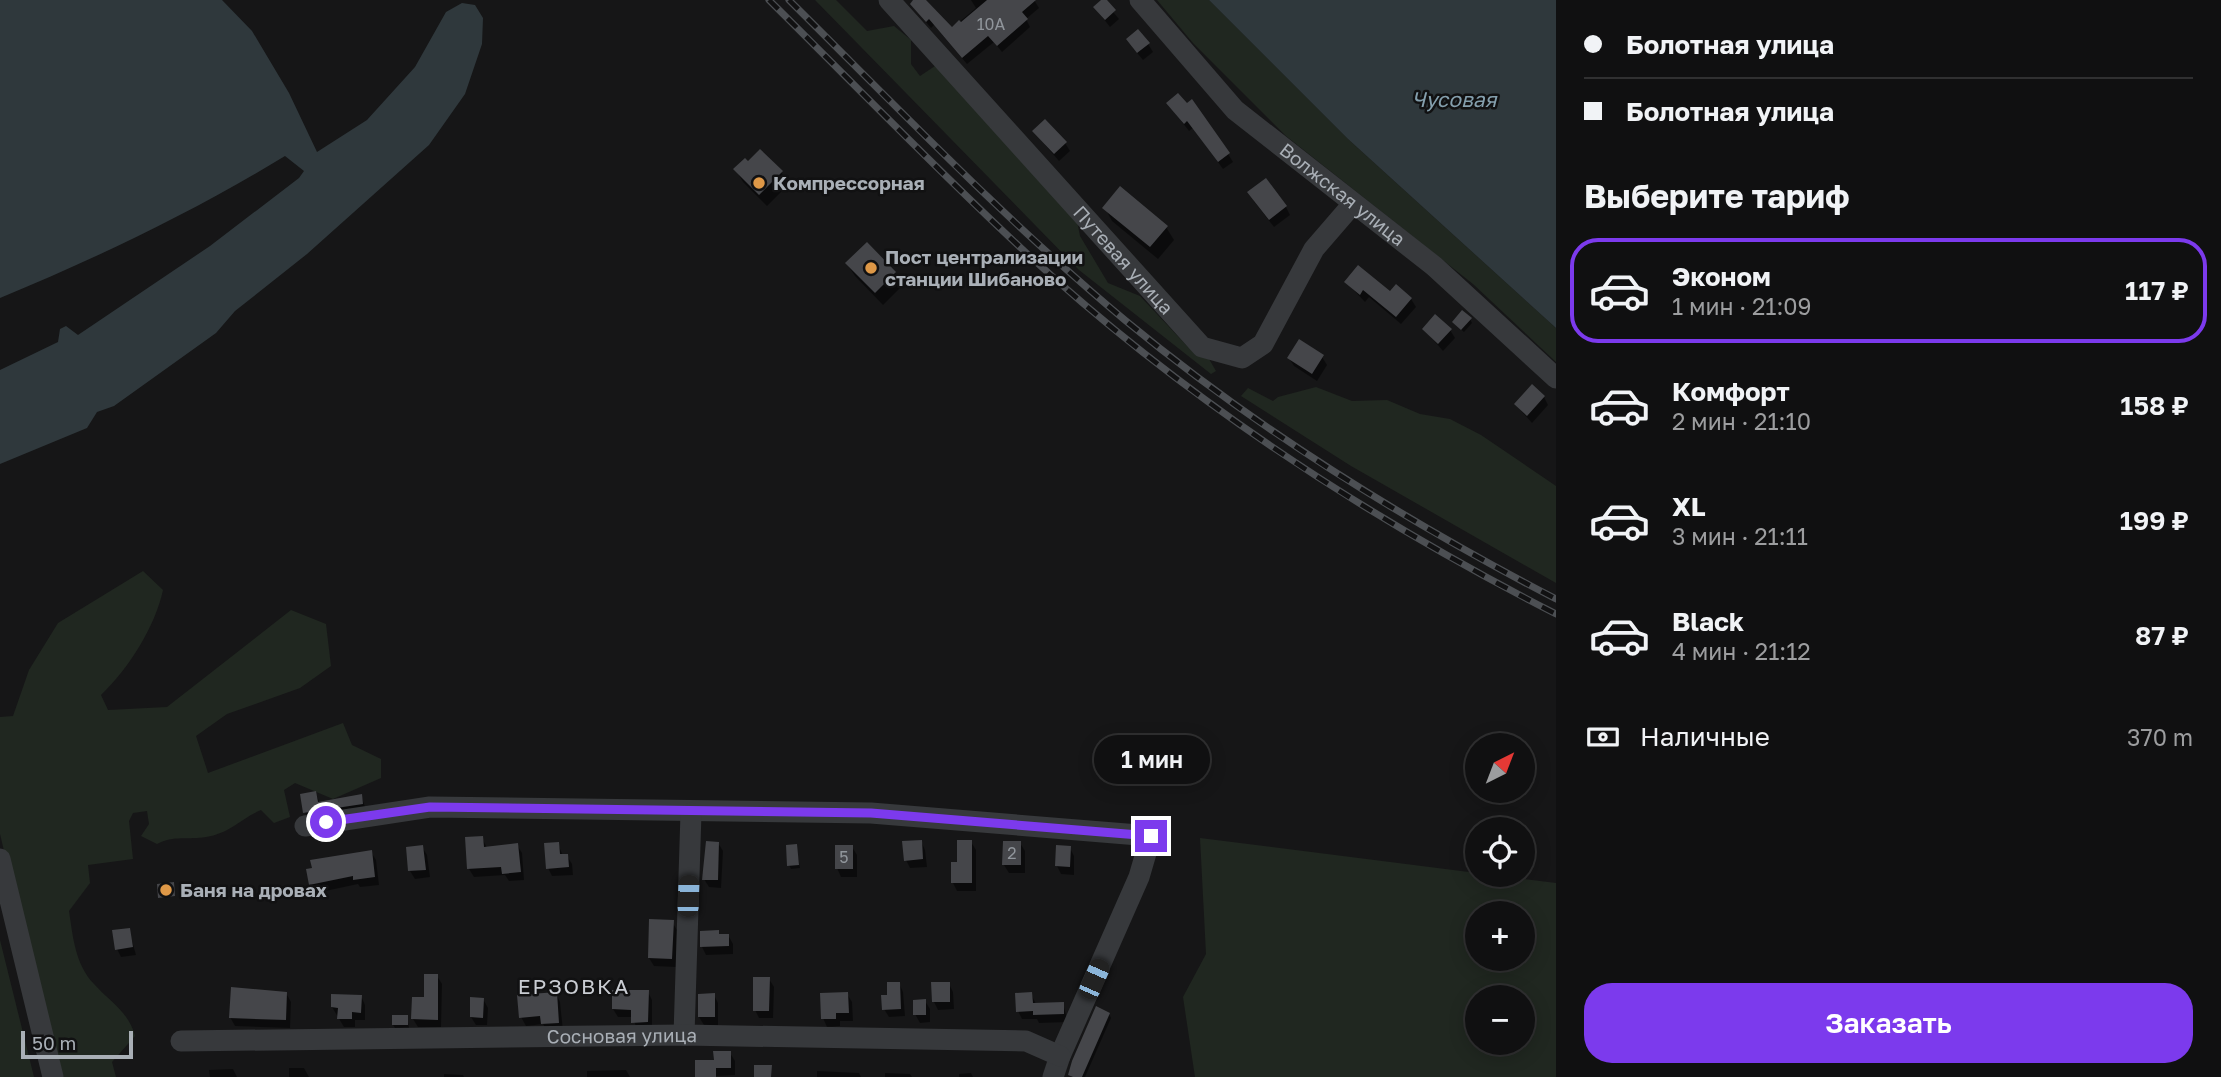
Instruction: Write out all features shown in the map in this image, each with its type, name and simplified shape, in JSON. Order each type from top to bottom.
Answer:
[{"type":"street","name":"Путевая улица","points":[[889,0],[1202,347],[1242,358],[1262,344],[1314,249],[1352,205]]},
{"type":"street","name":"Волжская улица","points":[[1140,0],[1235,110],[1352,205],[1434,266],[1556,378]]},
{"type":"street","points":[[305,826],[430,807],[691,813],[871,813],[1151,836],[1139,877],[1059,1056],[1053,1077]]},
{"type":"street","points":[[684,1035],[691,813]]},
{"type":"street","points":[[0,859],[53,1077]]},
{"type":"street","name":"Сосновая улица","points":[[181,1041],[684,1035],[1026,1041],[1059,1056]]},
{"type":"shaded area","points":[[815,0],[836,0],[867,31],[894,26],[911,40],[911,64],[920,76],[938,64],[1076,216],[1080,236],[1108,283],[1140,296],[1188,347],[1209,359],[1216,371],[1211,374],[1079,270]]},
{"type":"shaded area","points":[[1157,0],[1209,0],[1348,139],[1556,328],[1556,362],[1473,284],[1286,136],[1193,43]]},
{"type":"shaded area","points":[[1316,387],[1352,401],[1387,400],[1420,414],[1450,419],[1481,435],[1556,486],[1556,583],[1351,466],[1241,396],[1248,388],[1273,401],[1278,397]]},
{"type":"shaded area","points":[[143,571],[163,590],[154,618],[140,646],[101,695],[108,710],[167,707],[291,610],[326,624],[331,666],[300,688],[227,714],[196,736],[208,773],[343,723],[352,745],[381,759],[381,778],[333,799],[295,783],[284,790],[290,817],[274,823],[261,810],[214,835],[175,839],[157,844],[141,836],[149,824],[147,811],[133,813],[129,821],[133,859],[88,865],[90,883],[69,911],[76,950],[83,968],[94,984],[124,1014],[135,1036],[112,1062],[116,1077],[58,1077],[0,834],[0,717],[13,716],[29,670],[58,623]]},
{"type":"shaded area","points":[[1200,838],[1465,871],[1465,887],[1535,887],[1535,880],[1556,883],[1556,1077],[1195,1077],[1183,997],[1206,954]]},
{"type":"shaded area","points":[[0,940],[34,1077],[0,1077]]},
{"type":"water","points":[[0,0],[222,0],[252,31],[289,93],[317,152],[367,120],[415,67],[446,12],[462,3],[475,5],[483,18],[482,44],[465,94],[429,145],[307,254],[235,311],[216,333],[114,406],[97,412],[87,428],[0,464],[0,370],[58,342],[60,329],[66,326],[78,335],[210,246],[299,178],[304,171],[285,156],[145,233],[0,298]]},
{"type":"water","name":"Чусовая","points":[[1209,0],[1556,0],[1556,328],[1348,139]]},
{"type":"building","points":[[913,0],[926,0],[952,27],[987,0],[1036,0],[1022,12],[1028,19],[997,46],[988,36],[962,58],[929,19],[926,22],[910,4]]},
{"type":"building","points":[[1101,0],[1107,0],[1116,10],[1105,20],[1093,7]]},
{"type":"building","points":[[1138,29],[1150,43],[1137,53],[1126,39]]},
{"type":"building","points":[[1178,93],[1187,103],[1192,99],[1230,153],[1218,162],[1187,121],[1184,124],[1166,103]]},
{"type":"building","points":[[1045,119],[1067,142],[1054,154],[1032,131]]},
{"type":"building","name":"Компрессорная","points":[[760,149],[783,171],[759,195],[733,169],[745,158],[748,161]]},
{"type":"building","points":[[1266,178],[1287,206],[1269,220],[1247,192]]},
{"type":"building","points":[[1120,186],[1168,226],[1150,247],[1102,208]]},
{"type":"building","name":"Пост централизации станции Шибаново","points":[[867,242],[896,272],[875,293],[845,263]]},
{"type":"building","points":[[1358,265],[1390,291],[1396,284],[1412,298],[1396,317],[1363,290],[1360,295],[1344,282]]},
{"type":"building","points":[[1462,310],[1472,318],[1461,330],[1452,322]]},
{"type":"building","points":[[1435,314],[1452,329],[1438,344],[1422,329]]},
{"type":"building","points":[[1299,339],[1324,355],[1312,374],[1287,358]]},
{"type":"building","points":[[1532,384],[1545,396],[1527,416],[1514,404]]},
{"type":"building","points":[[316,791],[318,802],[362,794],[363,804],[303,813],[300,794]]},
{"type":"building","points":[[483,836],[484,847],[518,843],[521,872],[502,874],[501,867],[467,869],[465,837]]},
{"type":"building","points":[[922,840],[923,859],[904,861],[902,841]]},
{"type":"building","points":[[957,840],[972,840],[972,883],[951,883],[951,862],[957,862]]},
{"type":"building","points":[[706,841],[719,842],[718,880],[702,880]]},
{"type":"building","points":[[1003,841],[1021,841],[1021,865],[1002,865]]},
{"type":"building","points":[[559,842],[560,854],[568,854],[569,867],[546,869],[544,843]]},
{"type":"building","points":[[797,844],[799,865],[787,866],[786,845]]},
{"type":"building","points":[[423,845],[426,870],[408,871],[406,847]]},
{"type":"building","points":[[835,845],[853,845],[853,869],[835,869]]},
{"type":"building","points":[[1056,845],[1071,846],[1070,867],[1055,866]]},
{"type":"building","points":[[372,850],[375,877],[353,880],[353,876],[309,885],[306,869],[312,868],[310,860]]},
{"type":"building","name":"Баня на дровах","points":[[174,882],[175,896],[158,898],[157,884]]},
{"type":"building","points":[[649,919],[674,920],[672,959],[648,958]]},
{"type":"building","points":[[130,928],[133,947],[115,950],[112,930]]},
{"type":"building","points":[[719,930],[719,934],[729,934],[729,946],[700,947],[700,931]]},
{"type":"building","points":[[424,974],[438,974],[438,1020],[411,1019],[412,997],[424,997]]},
{"type":"building","points":[[753,977],[770,977],[769,1011],[753,1011]]},
{"type":"building","points":[[887,982],[900,982],[901,1009],[882,1010],[881,995],[887,995]]},
{"type":"building","points":[[931,982],[950,982],[950,1002],[932,1002]]},
{"type":"building","points":[[231,987],[287,992],[286,1020],[229,1018]]},
{"type":"building","points":[[612,990],[649,990],[648,1022],[631,1023],[631,1010],[612,1009]]},
{"type":"building","points":[[557,992],[559,1023],[541,1024],[540,1016],[519,1018],[517,995]]},
{"type":"building","points":[[848,992],[849,1013],[836,1013],[836,1019],[821,1019],[820,993]]},
{"type":"building","points":[[1032,992],[1033,1003],[1064,1002],[1064,1014],[1033,1015],[1033,1011],[1016,1012],[1015,993]]},
{"type":"building","points":[[715,993],[715,1017],[698,1017],[698,994]]},
{"type":"building","points":[[331,994],[362,995],[361,1013],[352,1012],[352,1019],[337,1019],[338,1008],[331,1007]]},
{"type":"building","points":[[470,997],[484,998],[483,1018],[470,1017]]},
{"type":"building","points":[[926,999],[926,1015],[913,1015],[913,1000]]},
{"type":"building","points":[[1096,1006],[1110,1013],[1082,1077],[1073,1077],[1068,1075],[1072,1061]]},
{"type":"building","points":[[392,1015],[408,1015],[408,1025],[392,1025]]},
{"type":"building","points":[[713,1051],[731,1051],[731,1068],[716,1068],[716,1077],[695,1077],[695,1060],[714,1060]]},
{"type":"building","points":[[754,1065],[772,1065],[771,1077],[754,1077]]},
{"type":"railway","points":[[769,0],[1021,248],[1145,354],[1209,403],[1344,494],[1413,536],[1556,614]]},
{"type":"railway","points":[[789,0],[954,164],[1039,244],[1176,361],[1280,436],[1388,505],[1556,599]]},
{"type":"place","name":"Компрессорная","points":[[759,183]]},
{"type":"place","name":"Пост централизации станции Шибаново","points":[[871,268]]},
{"type":"place","name":"Баня на дровах","points":[[166,890]]},
{"type":"district","name":"ЕРЗОВКА","points":[[574,987]]},
{"type":"route","points":[[326,822],[430,807],[691,813],[871,813],[1151,836]]}]
